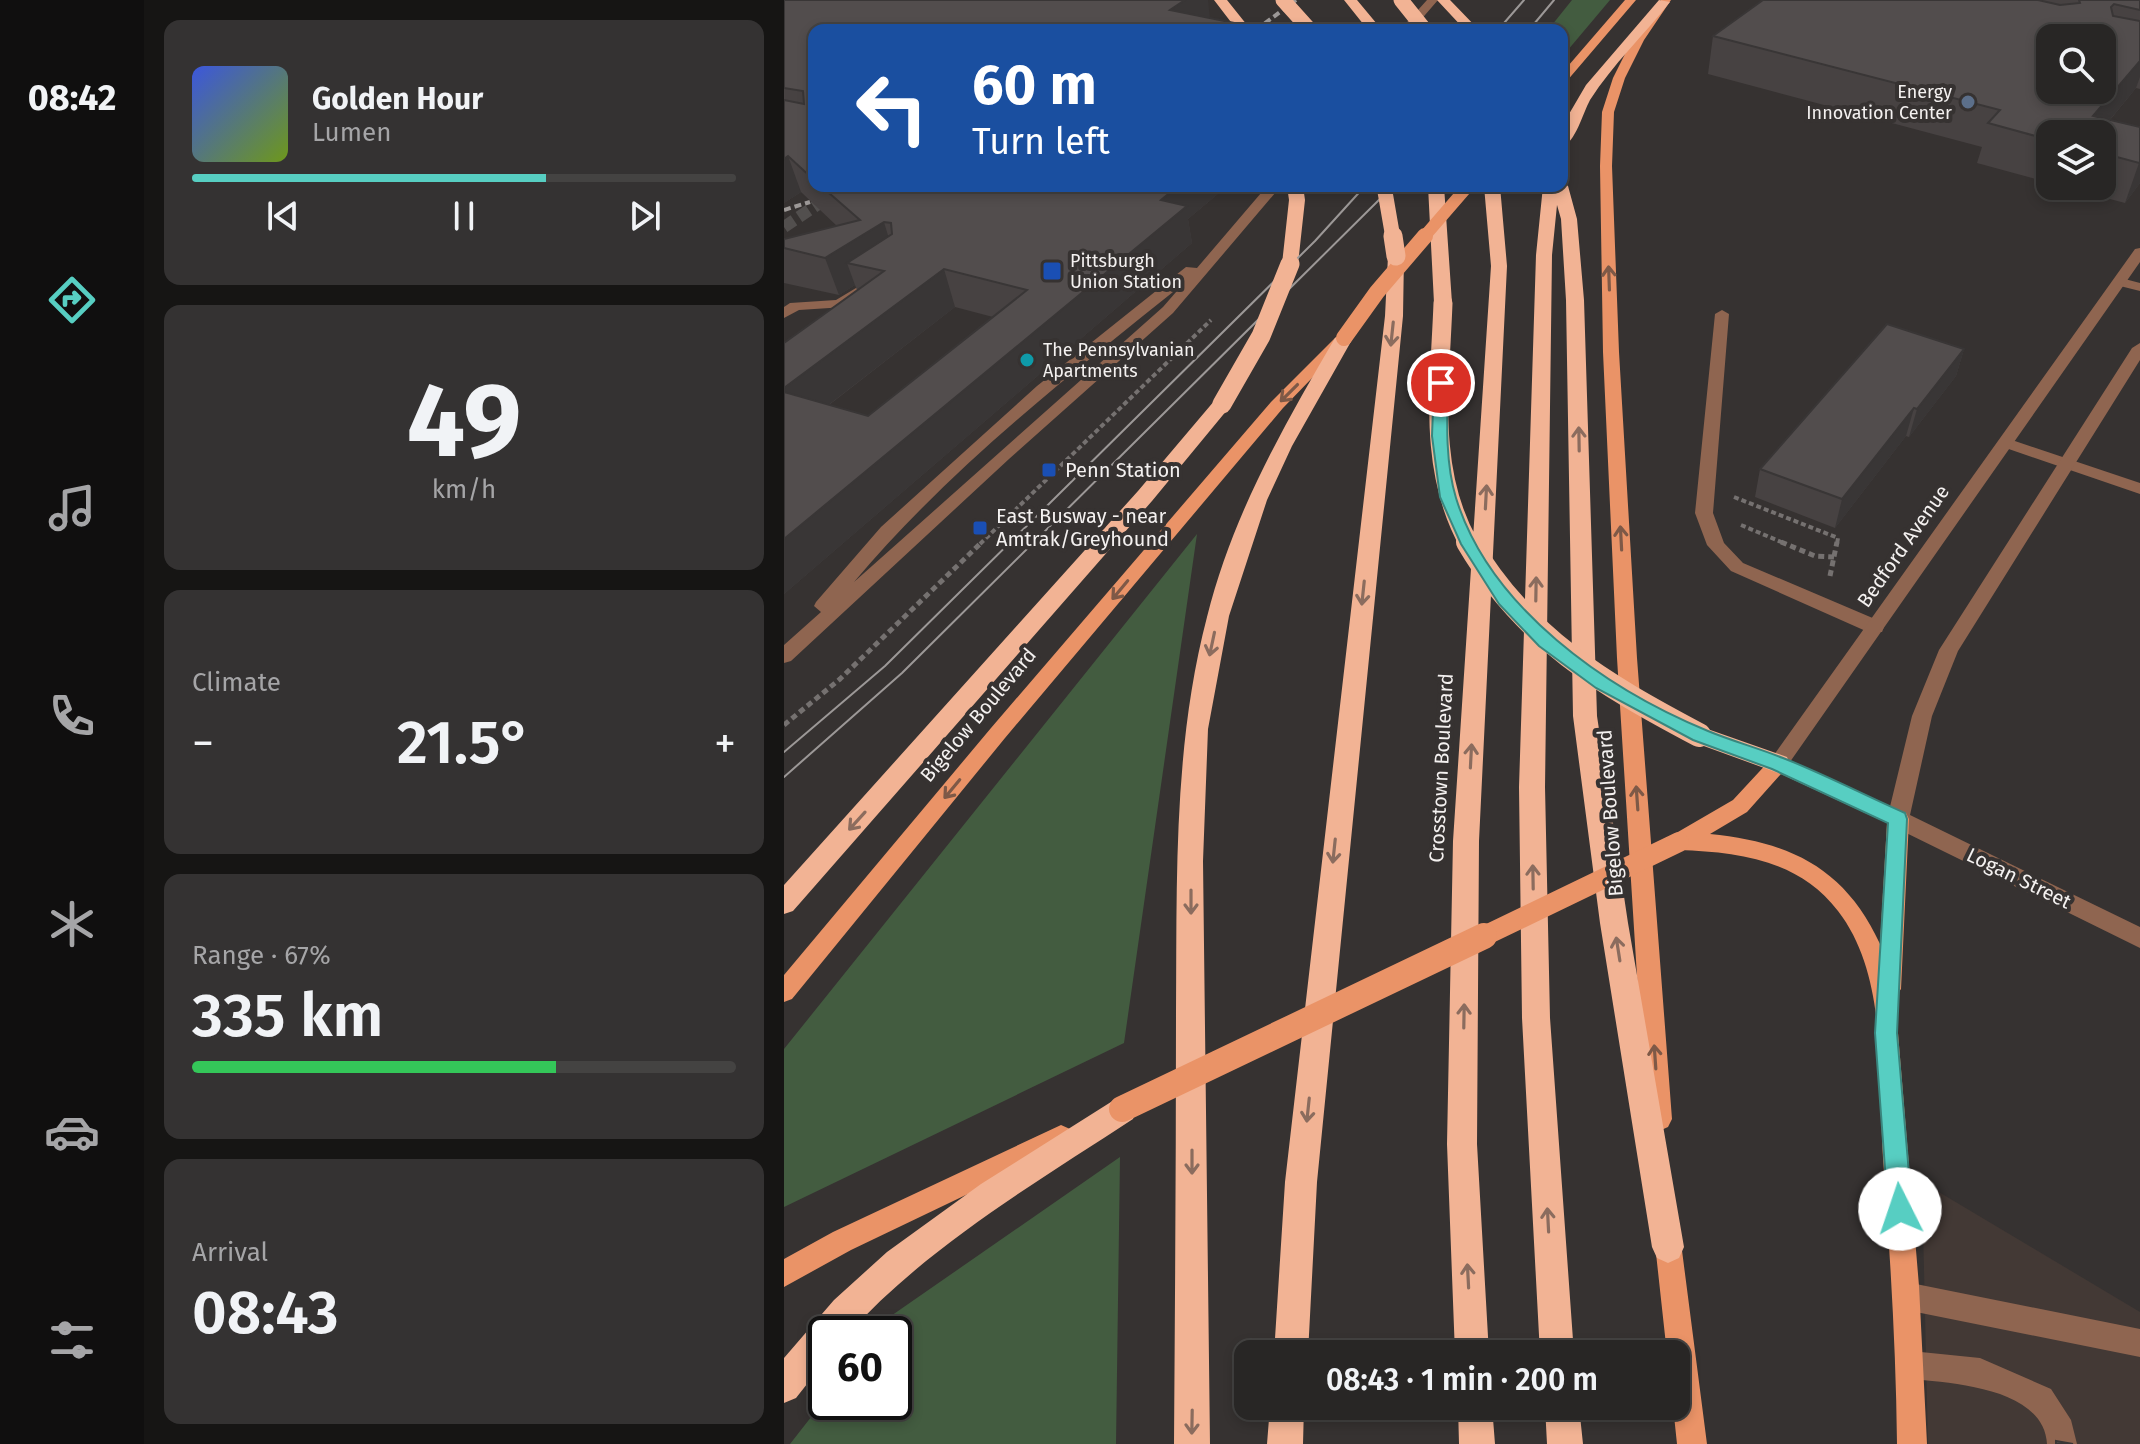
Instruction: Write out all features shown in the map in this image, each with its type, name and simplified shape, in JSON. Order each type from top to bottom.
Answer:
[{"type":"highway","points":[[1220,0],[1239,24]]},
{"type":"highway","points":[[1283,0],[1305,24]]},
{"type":"highway","points":[[1350,0],[1370,24]]},
{"type":"highway","points":[[1401,0],[1420,24]]},
{"type":"highway","points":[[1443,0],[1466,24]]},
{"type":"highway","points":[[1568,128],[1591,84],[1665,1]]},
{"type":"highway","points":[[784,903],[1213,417],[1261,336],[1290,264],[1296,192]]},
{"type":"highway","points":[[1292,1340],[1301,1182],[1391,348],[1396,256],[1385,192]]},
{"type":"highway","points":[[1436,192],[1443,303],[1439,436],[1448,497],[1469,544],[1505,600],[1545,642],[1602,684],[1699,735],[1778,764]]},
{"type":"highway","name":"Crosstown Boulevard","points":[[1471,1340],[1462,1144],[1466,841],[1499,266],[1493,192]]},
{"type":"highway","points":[[1550,192],[1544,255],[1532,787],[1536,1018],[1556,1340]]},
{"type":"highway","points":[[1562,192],[1569,219],[1575,300],[1585,716],[1614,923],[1668,1247]]},
{"type":"highway","points":[[1192,1444],[1190,861],[1196,729],[1218,616],[1263,486],[1344,338]]},
{"type":"highway","points":[[784,1386],[825,1334],[857,1301],[918,1249],[1122,1109]]},
{"type":"highway","points":[[1285,1444],[1286,1420]]},
{"type":"highway","points":[[1476,1420],[1477,1444]]},
{"type":"highway","points":[[1563,1420],[1565,1444]]},
{"type":"main road","points":[[1568,74],[1631,0]]},
{"type":"main road","name":"Bigelow Boulevard","points":[[1665,1],[1638,40],[1619,78],[1608,112],[1606,166],[1611,352],[1627,658],[1668,1247],[1692,1444]]},
{"type":"main road","name":"Bigelow Boulevard","points":[[784,992],[998,733],[1277,405],[1344,338],[1377,292],[1463,192]]},
{"type":"main road","points":[[1778,764],[1898,819],[1886,1033]]},
{"type":"main road","name":"Bedford Avenue","points":[[784,1274],[869,1228],[1679,842],[1740,806],[1778,764]]},
{"type":"main road","points":[[1679,842],[1718,841],[1772,851],[1803,867],[1824,884],[1861,928],[1878,968],[1886,1033],[1911,1365],[1912,1444]]},
{"type":"street","points":[[1411,24],[1433,0]]},
{"type":"street","points":[[784,654],[887,531],[1043,389],[1217,250],[1269,192]]},
{"type":"street","name":"Bedford Avenue","points":[[1778,764],[2140,252]]},
{"type":"street","points":[[784,314],[795,306],[840,304],[874,281]]},
{"type":"street","points":[[2121,282],[2140,287]]},
{"type":"street","points":[[1722,314],[1704,513],[1716,545],[1737,567],[1875,627]]},
{"type":"street","points":[[1898,819],[1922,716],[1949,650],[2140,348]]},
{"type":"street","points":[[2006,443],[2140,489]]},
{"type":"street","name":"Logan Street","points":[[1898,819],[2140,938]]},
{"type":"street","points":[[1906,1296],[2140,1343]]},
{"type":"street","points":[[1911,1365],[1980,1372],[2041,1399],[2061,1430],[2062,1444]]},
{"type":"path","points":[[784,725],[840,679],[1211,320]]},
{"type":"path","points":[[1706,486],[1838,538],[1824,605]]},
{"type":"path","points":[[1739,510],[1744,501]]},
{"type":"path","points":[[1734,519],[1740,525],[1815,556],[1834,557]]},
{"type":"shaded area","points":[[1922,1182],[2140,1312],[2140,1444],[1928,1444]]},
{"type":"green space","points":[[1572,0],[1610,0],[1568,50],[1568,24],[1553,24]]},
{"type":"green space","points":[[1197,534],[1124,1043],[784,1207],[784,1049]]},
{"type":"green space","points":[[1120,1157],[1116,1444],[790,1444],[809,1420],[912,1420],[912,1316],[891,1316]]},
{"type":"building","points":[[784,0],[1185,0],[1170,10],[1239,24],[808,24],[808,174],[788,156],[784,159],[784,100],[804,104],[803,91],[784,88]]},
{"type":"building","points":[[1763,0],[2038,0],[2060,5],[2080,3],[2079,0],[2140,0],[2140,10],[2114,4],[2111,7],[2113,16],[2140,21],[2140,61],[2116,89],[2116,24],[2036,24],[2036,104],[2103,104],[2093,116],[2110,120],[2036,120],[2036,136],[1988,123],[2000,110],[1713,36]]},
{"type":"building","points":[[2116,121],[2140,127],[2139,163],[2116,157]]},
{"type":"building","points":[[828,192],[1171,192],[1161,200],[1187,206],[784,539],[784,392],[868,416],[1027,290],[944,269],[784,388],[784,343],[884,271],[847,263],[892,234],[891,223],[884,222],[825,258],[784,248],[784,239],[860,220]]},
{"type":"building","points":[[1887,324],[1964,349],[1842,499],[1760,469]]},
{"type":"tunnel","points":[[784,227],[836,192]]},
{"type":"tram line","points":[[1503,24],[1524,0]]},
{"type":"tram line","points":[[1534,24],[1554,0]]},
{"type":"tram line","points":[[784,752],[885,666],[1315,241],[1360,192]]},
{"type":"tram line","points":[[784,777],[902,673],[1387,192]]},
{"type":"railway","points":[[1264,24],[1296,0]]},
{"type":"railway","points":[[784,210],[810,202]]},
{"type":"place","name":"Energy Innovation Center","points":[[1968,102]]},
{"type":"place","name":"Pittsburgh Union Station","points":[[1052,271]]},
{"type":"place","name":"The Pennsylvanian Apartments","points":[[1027,360]]},
{"type":"place","name":"Penn Station","points":[[1049,470]]},
{"type":"place","name":"East Busway - near Amtrak/Greyhound","points":[[980,528]]},
{"type":"route","points":[[1441,383],[1439,436],[1448,497],[1469,544],[1505,600],[1545,642],[1602,684],[1699,735],[1778,764],[1898,819],[1886,1033],[1900,1209]]}]
